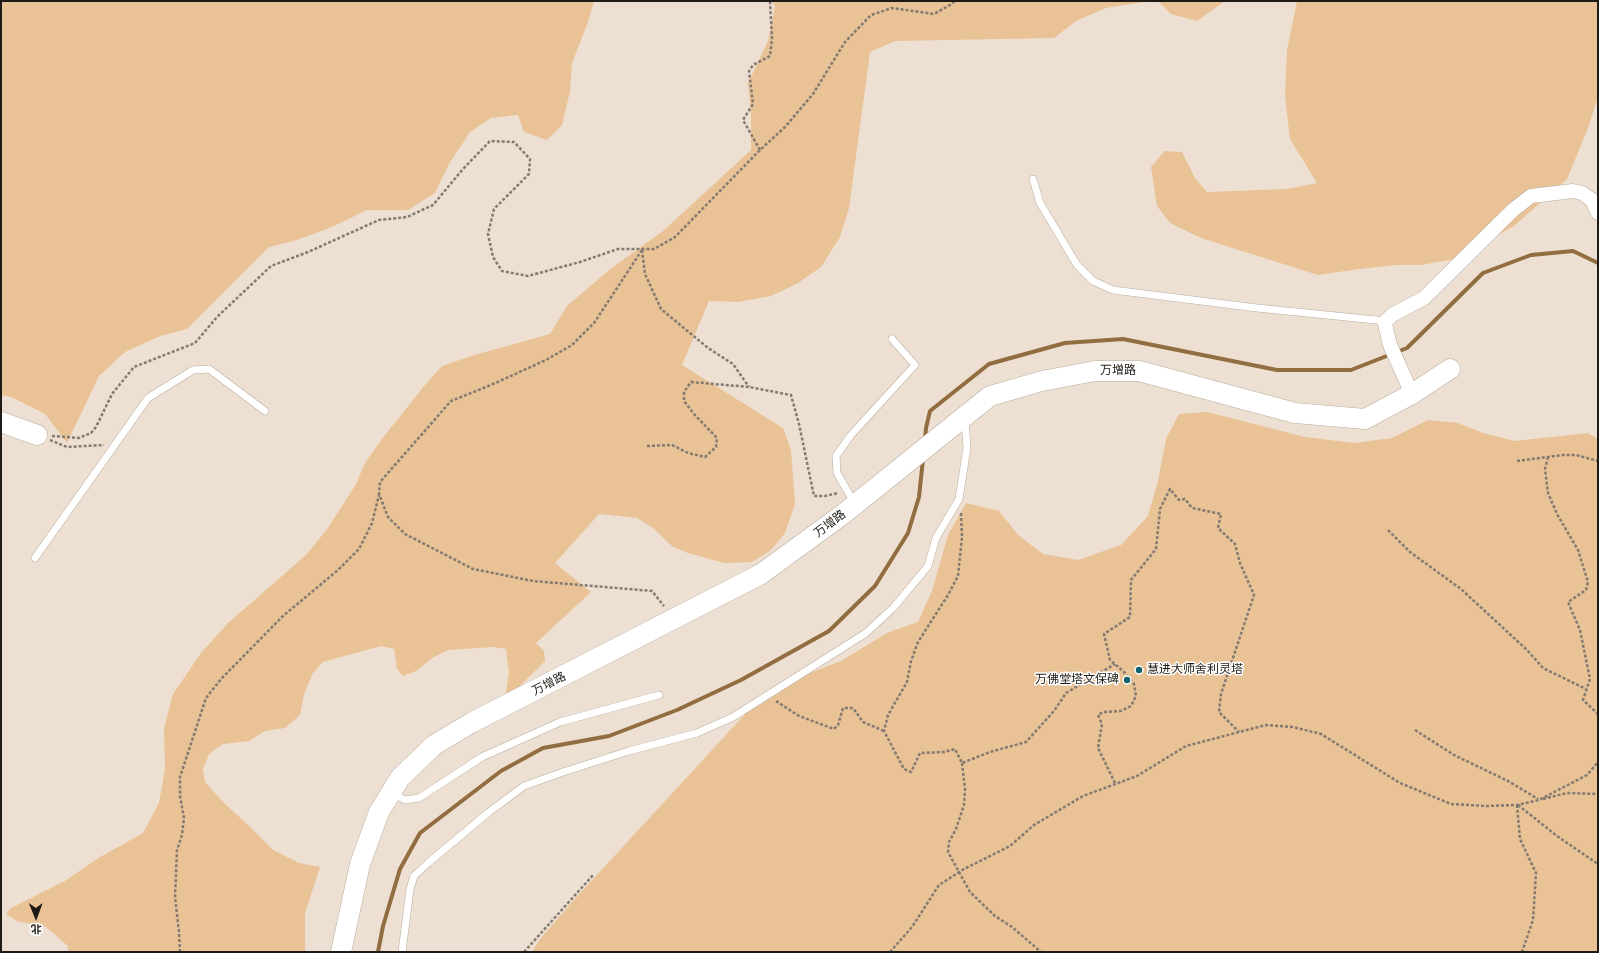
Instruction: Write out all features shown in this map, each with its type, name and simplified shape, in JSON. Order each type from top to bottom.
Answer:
[{"type":"street","points":[[1412,394],[1390,345],[1385,324],[1386,320],[1392,315],[1424,298],[1513,210],[1531,196],[1573,191],[1582,193],[1592,200],[1598,213]]},
{"type":"street","name":"万增路","points":[[341,952],[360,864],[379,812],[400,778],[434,745],[471,723],[761,574],[851,497],[910,459],[990,396],[1042,381],[1095,371],[1139,371],[1296,413],[1365,419],[1412,394],[1450,369]]},
{"type":"street","points":[[1,422],[37,435]]},
{"type":"lane","points":[[1033,179],[1040,203],[1078,265],[1093,280],[1112,290],[1257,308],[1386,320]]},
{"type":"lane","points":[[851,497],[837,473],[836,456],[851,434],[915,365],[892,339]]},
{"type":"lane","points":[[35,558],[148,398],[193,370],[209,369],[265,411]]},
{"type":"lane","points":[[402,952],[410,888],[414,876],[483,817],[524,786],[563,772],[697,733],[734,717],[866,633],[894,607],[928,566],[936,538],[959,499],[967,448],[964,416]]},
{"type":"lane","points":[[391,792],[405,800],[419,798],[482,757],[560,722],[659,695]]},
{"type":"path","points":[[760,150],[743,120],[754,104],[749,71],[753,65],[770,56],[772,32],[770,1]]},
{"type":"path","points":[[37,435],[79,438],[91,433],[96,427],[112,394],[134,367],[195,343],[217,317],[271,266],[379,220],[407,217],[433,205],[490,141],[514,142],[530,159],[528,174],[494,209],[488,234],[493,257],[502,271],[528,276],[580,262],[618,248],[654,248],[675,237],[760,150],[785,127],[813,94],[845,42],[870,15],[892,8],[934,14],[955,1]]},
{"type":"path","points":[[642,249],[645,274],[661,309],[708,348],[733,364],[749,387]]},
{"type":"path","points":[[180,952],[175,898],[177,850],[182,834],[184,818],[180,796],[180,777],[206,698],[221,679],[283,616],[338,570],[359,549],[372,523],[379,494],[380,482],[451,401],[492,385],[546,360],[572,345],[594,323],[642,249]]},
{"type":"path","points":[[647,446],[672,445],[705,457],[716,447],[717,438],[684,401],[684,392],[691,382],[749,387],[791,395],[799,424],[814,496],[851,497]]},
{"type":"path","points":[[37,435],[67,447],[115,445]]},
{"type":"path","points":[[1517,462],[1548,457],[1576,455],[1598,461]]},
{"type":"path","points":[[1548,457],[1545,469],[1548,493],[1556,514],[1578,550],[1588,582],[1586,590],[1568,602],[1580,630],[1590,679],[1583,700],[1598,714]]},
{"type":"path","points":[[1115,783],[1098,748],[1102,724],[1098,715],[1103,712],[1121,711],[1132,706],[1136,696],[1134,684],[1110,660],[1104,634],[1130,617],[1131,580],[1156,549],[1160,509],[1170,489],[1179,500],[1185,499],[1192,508],[1221,514],[1218,528],[1235,544],[1240,563],[1254,595],[1221,694],[1220,712],[1239,733]]},
{"type":"path","points":[[379,494],[388,517],[404,534],[473,568],[533,581],[652,591],[675,619]]},
{"type":"path","points":[[884,731],[888,715],[907,682],[911,661],[918,642],[948,595],[958,576],[962,520],[959,499]]},
{"type":"path","points":[[1388,530],[1410,552],[1461,589],[1527,650],[1542,668],[1586,689]]},
{"type":"path","points":[[962,763],[990,752],[1026,742],[1054,711],[1066,693],[1115,664]]},
{"type":"path","points":[[768,695],[799,716],[834,729],[838,725],[843,708],[853,708],[863,722],[884,731],[904,769],[911,772],[920,753],[944,752],[955,749],[962,763],[965,789],[964,805],[956,829],[949,842],[948,852],[970,892],[995,916],[1012,927],[1041,952]]},
{"type":"path","points":[[890,952],[912,927],[938,885],[958,872],[1010,846],[1034,825],[1083,796],[1137,776],[1186,746],[1266,725],[1293,727],[1321,734],[1400,783],[1451,804],[1486,806],[1517,805],[1567,793],[1598,794]]},
{"type":"path","points":[[1415,730],[1454,755],[1508,781],[1539,800]]},
{"type":"path","points":[[1539,800],[1587,775],[1598,762]]},
{"type":"path","points":[[1517,805],[1598,864]]},
{"type":"path","points":[[1517,805],[1520,839],[1536,873],[1533,920],[1522,952]]},
{"type":"path","points":[[524,952],[594,874]]},
{"type":"shaded area","points":[[1,1],[594,1],[588,22],[572,63],[570,91],[562,125],[547,140],[524,132],[518,115],[491,118],[470,132],[449,164],[435,193],[408,210],[367,210],[332,227],[294,241],[269,247],[187,329],[160,336],[125,352],[99,376],[67,443],[45,414],[11,397],[1,395]]},
{"type":"shaded area","points":[[772,1],[1150,1],[1106,8],[1076,21],[1054,38],[895,41],[870,52],[849,208],[840,237],[821,267],[798,283],[771,296],[738,302],[709,301],[682,365],[783,428],[791,450],[795,504],[785,533],[771,550],[752,562],[724,563],[688,553],[673,547],[653,528],[637,518],[599,514],[555,563],[591,592],[536,643],[544,651],[545,661],[505,701],[509,672],[506,649],[494,647],[448,650],[432,658],[416,671],[403,676],[397,669],[394,649],[381,646],[323,662],[313,673],[304,694],[300,715],[285,728],[265,731],[249,741],[223,744],[209,754],[203,769],[205,782],[225,804],[273,850],[299,863],[320,867],[305,913],[305,952],[68,952],[68,946],[46,927],[17,921],[6,914],[11,908],[65,881],[100,857],[143,833],[159,803],[165,769],[164,728],[173,694],[201,653],[228,623],[306,555],[328,528],[356,484],[365,463],[382,439],[442,366],[471,356],[550,334],[567,306],[609,270],[663,231],[751,150],[751,115],[748,83],[768,41],[775,6]]},
{"type":"shaded area","points":[[1158,1],[1225,1],[1197,21],[1171,14]]},
{"type":"shaded area","points":[[1297,1],[1598,1],[1598,97],[1588,128],[1567,179],[1514,226],[1455,259],[1421,265],[1396,265],[1318,275],[1201,238],[1170,223],[1157,206],[1151,167],[1165,151],[1182,152],[1195,178],[1207,192],[1287,189],[1317,183],[1290,139],[1285,96],[1287,50]]},
{"type":"shaded area","points":[[1207,412],[1305,437],[1354,443],[1392,438],[1428,420],[1458,423],[1483,433],[1515,441],[1588,433],[1598,439],[1598,952],[532,952],[541,938],[572,902],[747,712],[795,679],[841,661],[887,633],[918,622],[932,591],[948,535],[966,503],[999,511],[1018,535],[1043,554],[1078,560],[1121,545],[1148,516],[1158,481],[1166,439],[1179,414]]},
{"type":"waterway","points":[[925,441],[930,411],[989,364],[1065,343],[1123,339],[1277,370],[1351,370],[1407,348],[1483,273],[1531,255],[1573,251],[1598,263]]},
{"type":"waterway","points":[[378,952],[383,926],[400,869],[420,833],[501,771],[543,748],[609,736],[677,710],[741,680],[829,631],[875,586],[908,533],[919,497],[923,459]]},
{"type":"place","name":"慧进大师舍利灵塔","points":[[1139,670]]},
{"type":"place","name":"万佛堂塔文保碑","points":[[1127,680]]}]
